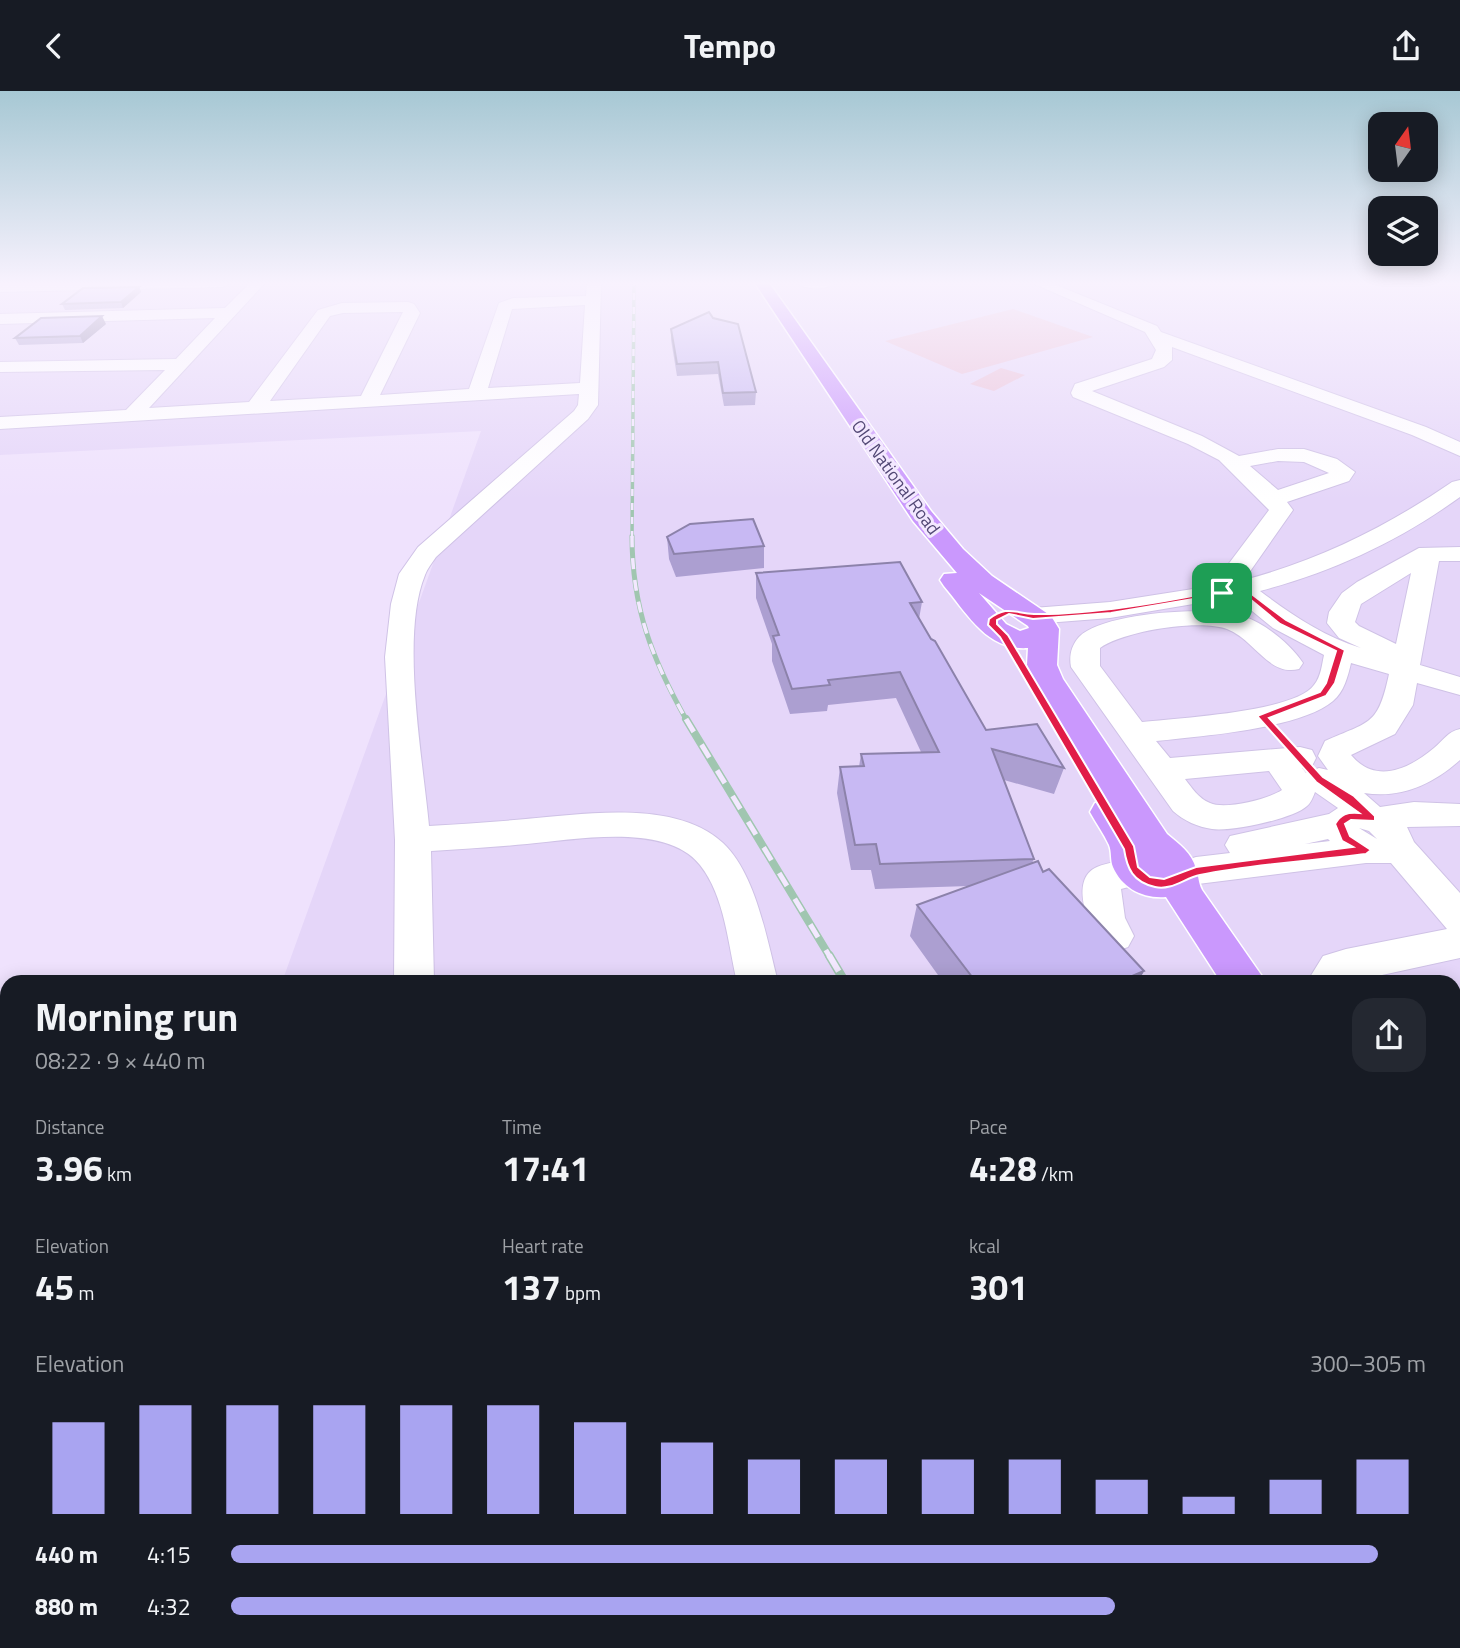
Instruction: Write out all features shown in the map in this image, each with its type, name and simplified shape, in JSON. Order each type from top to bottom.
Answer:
[{"type":"main road","name":"Old National Road","points":[[794,356],[910,528],[998,630],[1130,849],[1157,868],[1186,898],[1240,975]]},
{"type":"main road","name":"Old National Road","points":[[811,356],[922,516],[954,555],[982,582],[1037,623],[1042,665],[1048,679],[1157,868],[1210,975]]},
{"type":"main road","points":[[998,630],[1031,639],[1037,623]]},
{"type":"street","points":[[131,416],[188,356]]},
{"type":"street","points":[[255,408],[293,356]]},
{"type":"street","points":[[368,402],[391,356]]},
{"type":"street","points":[[477,395],[489,356]]},
{"type":"street","points":[[414,975],[413,840],[399,657],[404,604],[412,574],[427,552],[446,532],[581,415],[588,405],[590,356]]},
{"type":"street","points":[[1165,356],[1163,360],[1082,387],[1080,393],[1195,440],[1236,463],[1279,505],[1281,515],[1231,591]]},
{"type":"street","points":[[1211,356],[1419,431],[1460,450]]},
{"type":"street","points":[[0,367],[181,363]]},
{"type":"street","points":[[0,423],[589,388]]},
{"type":"street","points":[[1236,463],[1286,453],[1310,457],[1344,472],[1341,476],[1274,499]]},
{"type":"street","points":[[1037,623],[1231,591],[1338,559],[1417,517],[1460,488]]},
{"type":"street","points":[[1460,554],[1428,553],[1366,588],[1351,599],[1343,612],[1341,623],[1349,632],[1407,663],[1460,686]]},
{"type":"street","points":[[1428,553],[1398,705],[1384,727],[1336,747],[1334,752],[1336,760],[1365,781],[1389,785],[1413,779],[1423,773],[1460,739]]},
{"type":"street","points":[[1231,591],[1283,622],[1340,650],[1407,663]]},
{"type":"street","points":[[1289,663],[1247,628],[1216,618],[1186,618],[1098,636],[1085,650],[1086,667],[1188,806],[1217,817],[1284,804],[1296,798],[1300,789],[1299,766]]},
{"type":"street","points":[[1133,733],[1278,713],[1323,694],[1331,683],[1340,650]]},
{"type":"street","points":[[1262,716],[1328,803],[1371,834],[1405,877],[1434,892],[1460,918]]},
{"type":"street","points":[[1161,770],[1299,766]]},
{"type":"street","points":[[1114,936],[1105,918],[1101,883],[1109,877],[1157,868],[1196,871],[1371,834],[1435,831],[1458,814]]},
{"type":"street","points":[[413,840],[611,825],[665,830],[688,838],[710,852],[728,878],[756,975]]},
{"type":"street","points":[[1332,975],[1337,968],[1346,965],[1460,942]]},
{"type":"shaded area","points":[[0,356],[1460,356],[1460,975],[285,975],[481,431],[0,455]]},
{"type":"shaded area","points":[[919,356],[1027,356],[962,374]]},
{"type":"shaded area","points":[[1001,368],[1025,375],[994,391],[970,384]]},
{"type":"building","points":[[676,356],[746,356],[756,392],[723,393],[718,362],[677,364]]},
{"type":"building","points":[[753,519],[764,546],[674,554],[667,537],[690,524]]},
{"type":"building","points":[[900,562],[922,602],[910,603],[986,730],[1037,724],[1064,768],[992,749],[1034,859],[880,864],[876,844],[855,845],[840,767],[864,766],[861,754],[939,752],[900,672],[828,680],[830,685],[792,689],[773,636],[779,635],[756,573]]},
{"type":"building","points":[[1038,861],[1043,872],[1049,869],[1144,971],[1135,975],[971,975],[917,905]]},
{"type":"railway","points":[[632,536],[633,356]]},
{"type":"railway","points":[[632,536],[636,587],[646,632],[687,721]]},
{"type":"railway","points":[[686,719],[830,957]]},
{"type":"railway","points":[[829,955],[841,975]]},
{"type":"route","points":[[1241,589],[1299,632],[1340,650],[1331,683],[1323,694],[1278,713],[1262,716],[1320,779],[1350,799],[1371,818],[1351,816],[1343,819],[1340,824],[1346,838],[1366,850],[1196,871],[1165,884],[1156,883],[1146,880],[1133,869],[1130,849],[1003,635],[992,625],[993,619],[1008,612],[1033,616],[1111,610],[1222,593],[1241,589]]}]
